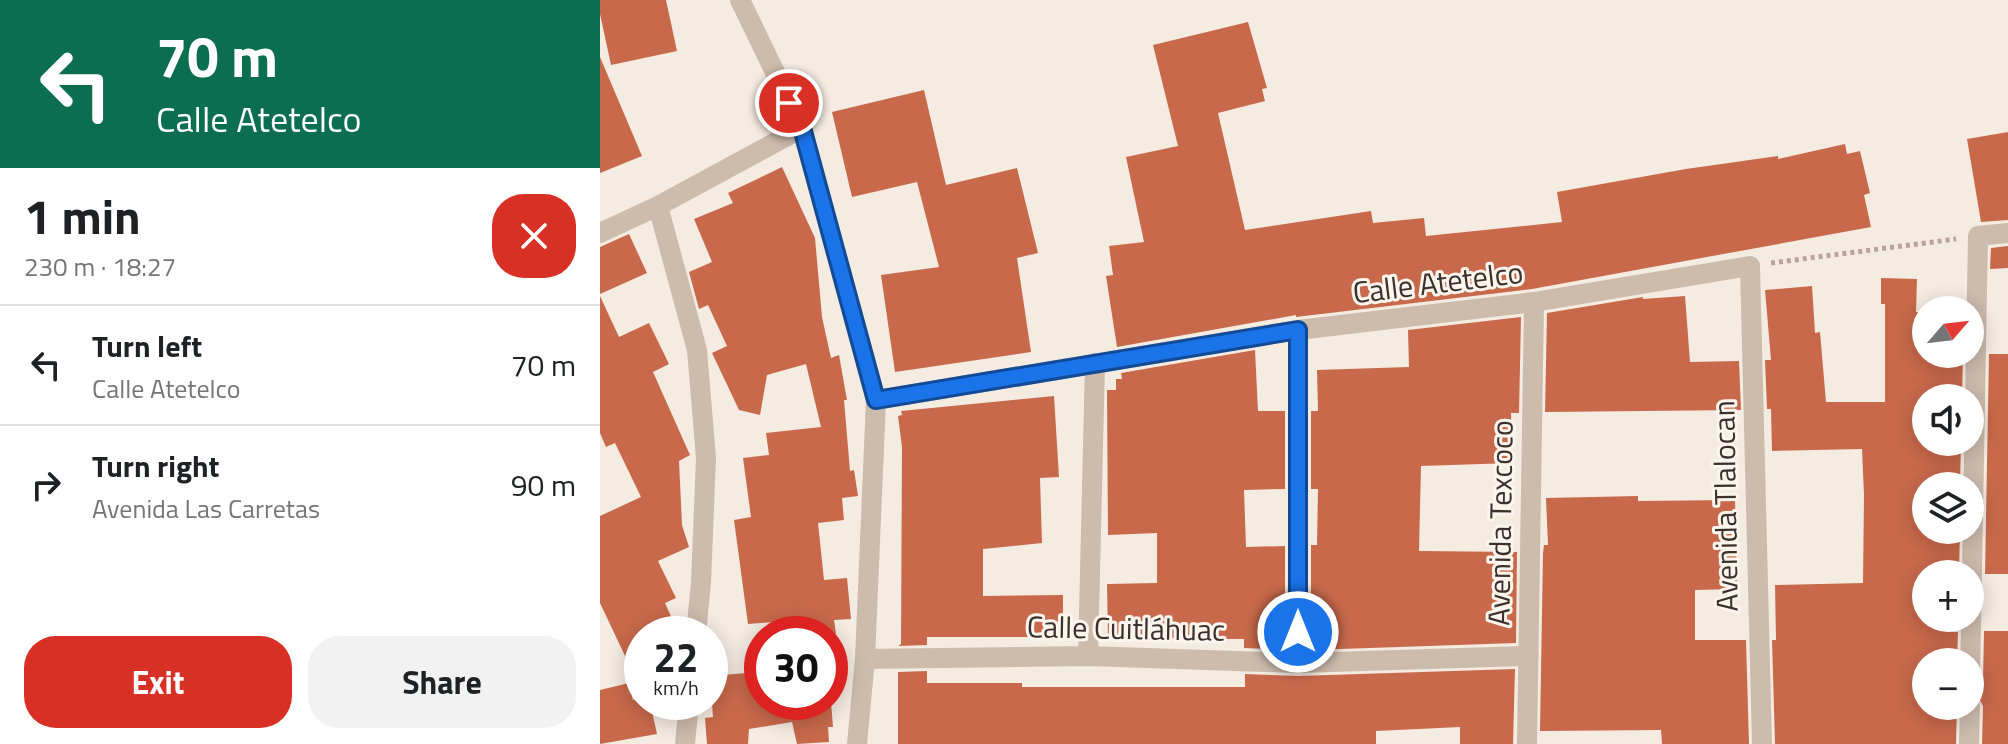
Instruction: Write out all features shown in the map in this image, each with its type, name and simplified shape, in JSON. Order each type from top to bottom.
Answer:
[{"type":"street","points":[[740,0],[802,128],[876,400],[865,659],[857,744]]},
{"type":"street","points":[[600,233],[658,206],[802,128]]},
{"type":"street","points":[[658,206],[697,350],[706,458],[698,616]]},
{"type":"street","points":[[1971,648],[1978,236],[2008,233]]},
{"type":"street","name":"Calle Atetelco","points":[[876,400],[1298,330],[1534,302],[1750,266]]},
{"type":"street","name":"Avenida Tlalocan","points":[[1750,266],[1762,744]]},
{"type":"street","name":"Avenida Texcoco","points":[[1527,744],[1534,302]]},
{"type":"street","points":[[1298,330],[1298,663]]},
{"type":"street","points":[[1088,656],[1095,363]]},
{"type":"street","name":"Calle Cuitláhuac","points":[[865,659],[1088,656],[1298,663],[1529,656]]},
{"type":"street","points":[[685,744],[687,720]]},
{"type":"street","points":[[1969,744],[1970,720]]},
{"type":"path","points":[[1750,266],[1978,236]]},
{"type":"building","points":[[600,0],[666,0],[677,51],[611,65]]},
{"type":"building","points":[[1248,22],[1267,88],[1262,89],[1265,101],[1218,113],[1245,230],[1371,211],[1373,223],[1424,218],[1426,236],[1562,222],[1557,192],[1686,169],[1778,156],[1778,159],[1845,144],[1847,154],[1860,151],[1870,193],[1864,195],[1871,227],[1532,289],[1296,315],[1117,347],[1106,276],[1113,275],[1109,246],[1144,242],[1126,157],[1178,146],[1153,45]]},
{"type":"building","points":[[600,57],[642,156],[600,173]]},
{"type":"building","points":[[924,90],[946,185],[1017,168],[1038,253],[1017,258],[1031,352],[895,372],[881,275],[939,267],[917,182],[852,197],[832,112]]},
{"type":"building","points":[[2008,132],[2008,220],[1981,222],[1967,139]]},
{"type":"building","points":[[782,167],[815,238],[822,317],[831,358],[839,355],[847,400],[844,400],[850,471],[854,470],[858,496],[842,498],[844,520],[818,523],[824,580],[847,578],[851,619],[848,616],[747,616],[734,520],[751,517],[743,458],[769,455],[766,433],[821,427],[806,364],[767,375],[760,415],[739,410],[712,353],[727,346],[708,305],[699,309],[689,272],[712,262],[694,219],[733,203],[728,193]]},
{"type":"building","points":[[629,234],[647,273],[600,294],[600,247]]},
{"type":"building","points":[[2008,246],[2008,268],[1990,269],[1991,248]]},
{"type":"building","points":[[1881,278],[1917,279],[1916,296],[1912,296],[1912,368],[1963,368],[1962,384],[1912,384],[1912,456],[1961,456],[1960,472],[1912,472],[1912,544],[1960,544],[1959,560],[1912,560],[1912,632],[1958,632],[1957,648],[1912,648],[1912,720],[1957,720],[1956,744],[1775,744],[1772,640],[1776,640],[1775,585],[1863,583],[1864,495],[1862,449],[1772,451],[1771,409],[1767,409],[1765,360],[1771,360],[1765,290],[1812,286],[1815,333],[1820,332],[1826,402],[1885,402],[1885,304],[1881,304]]},
{"type":"building","points":[[600,296],[619,337],[649,323],[669,364],[653,372],[690,455],[679,461],[682,525],[689,547],[658,561],[676,598],[665,603],[671,616],[624,616],[624,654],[600,603],[600,516],[641,497],[615,443],[606,447],[600,433]]},
{"type":"building","points":[[1685,296],[1690,362],[1739,361],[1741,410],[1545,412],[1547,313],[1643,297]]},
{"type":"building","points":[[1521,317],[1519,413],[1511,413],[1512,463],[1421,466],[1419,551],[1517,552],[1516,643],[1311,650],[1311,545],[1317,545],[1318,489],[1311,489],[1311,411],[1318,411],[1317,370],[1409,367],[1408,330]]},
{"type":"building","points":[[1255,350],[1258,411],[1285,411],[1285,489],[1244,490],[1246,547],[1285,546],[1285,650],[1244,648],[1244,639],[1221,637],[1108,639],[1107,584],[1157,583],[1157,533],[1108,535],[1107,390],[1116,390],[1116,379],[1122,379],[1121,373]]},
{"type":"building","points":[[1989,354],[2008,354],[2008,574],[1985,574]]},
{"type":"building","points":[[1054,396],[1059,477],[1040,478],[1042,543],[983,549],[983,596],[1063,595],[1063,637],[927,637],[927,645],[898,646],[901,644],[902,447],[898,416],[902,415],[901,411]]},
{"type":"building","points":[[1638,496],[1638,501],[1735,500],[1737,589],[1695,590],[1695,640],[1746,640],[1749,744],[1662,744],[1661,730],[1540,731],[1543,553],[1544,545],[1548,545],[1546,498]]},
{"type":"building","points":[[1984,631],[2008,631],[2008,744],[1982,744]]},
{"type":"building","points":[[1515,669],[1513,744],[1460,744],[1460,727],[1376,731],[1376,744],[898,744],[898,672],[927,671],[927,683],[1022,683],[1022,687],[1245,687],[1245,674],[1298,676]]},
{"type":"building","points":[[744,673],[744,720],[832,720],[833,727],[828,727],[829,742],[797,744],[792,722],[749,729],[748,744],[707,744],[705,720],[728,720],[728,675]]},
{"type":"building","points":[[624,684],[624,720],[654,720],[657,734],[600,744],[600,690]]},
{"type":"route","points":[[789,103],[802,128],[876,400],[1298,330],[1298,632]]}]
